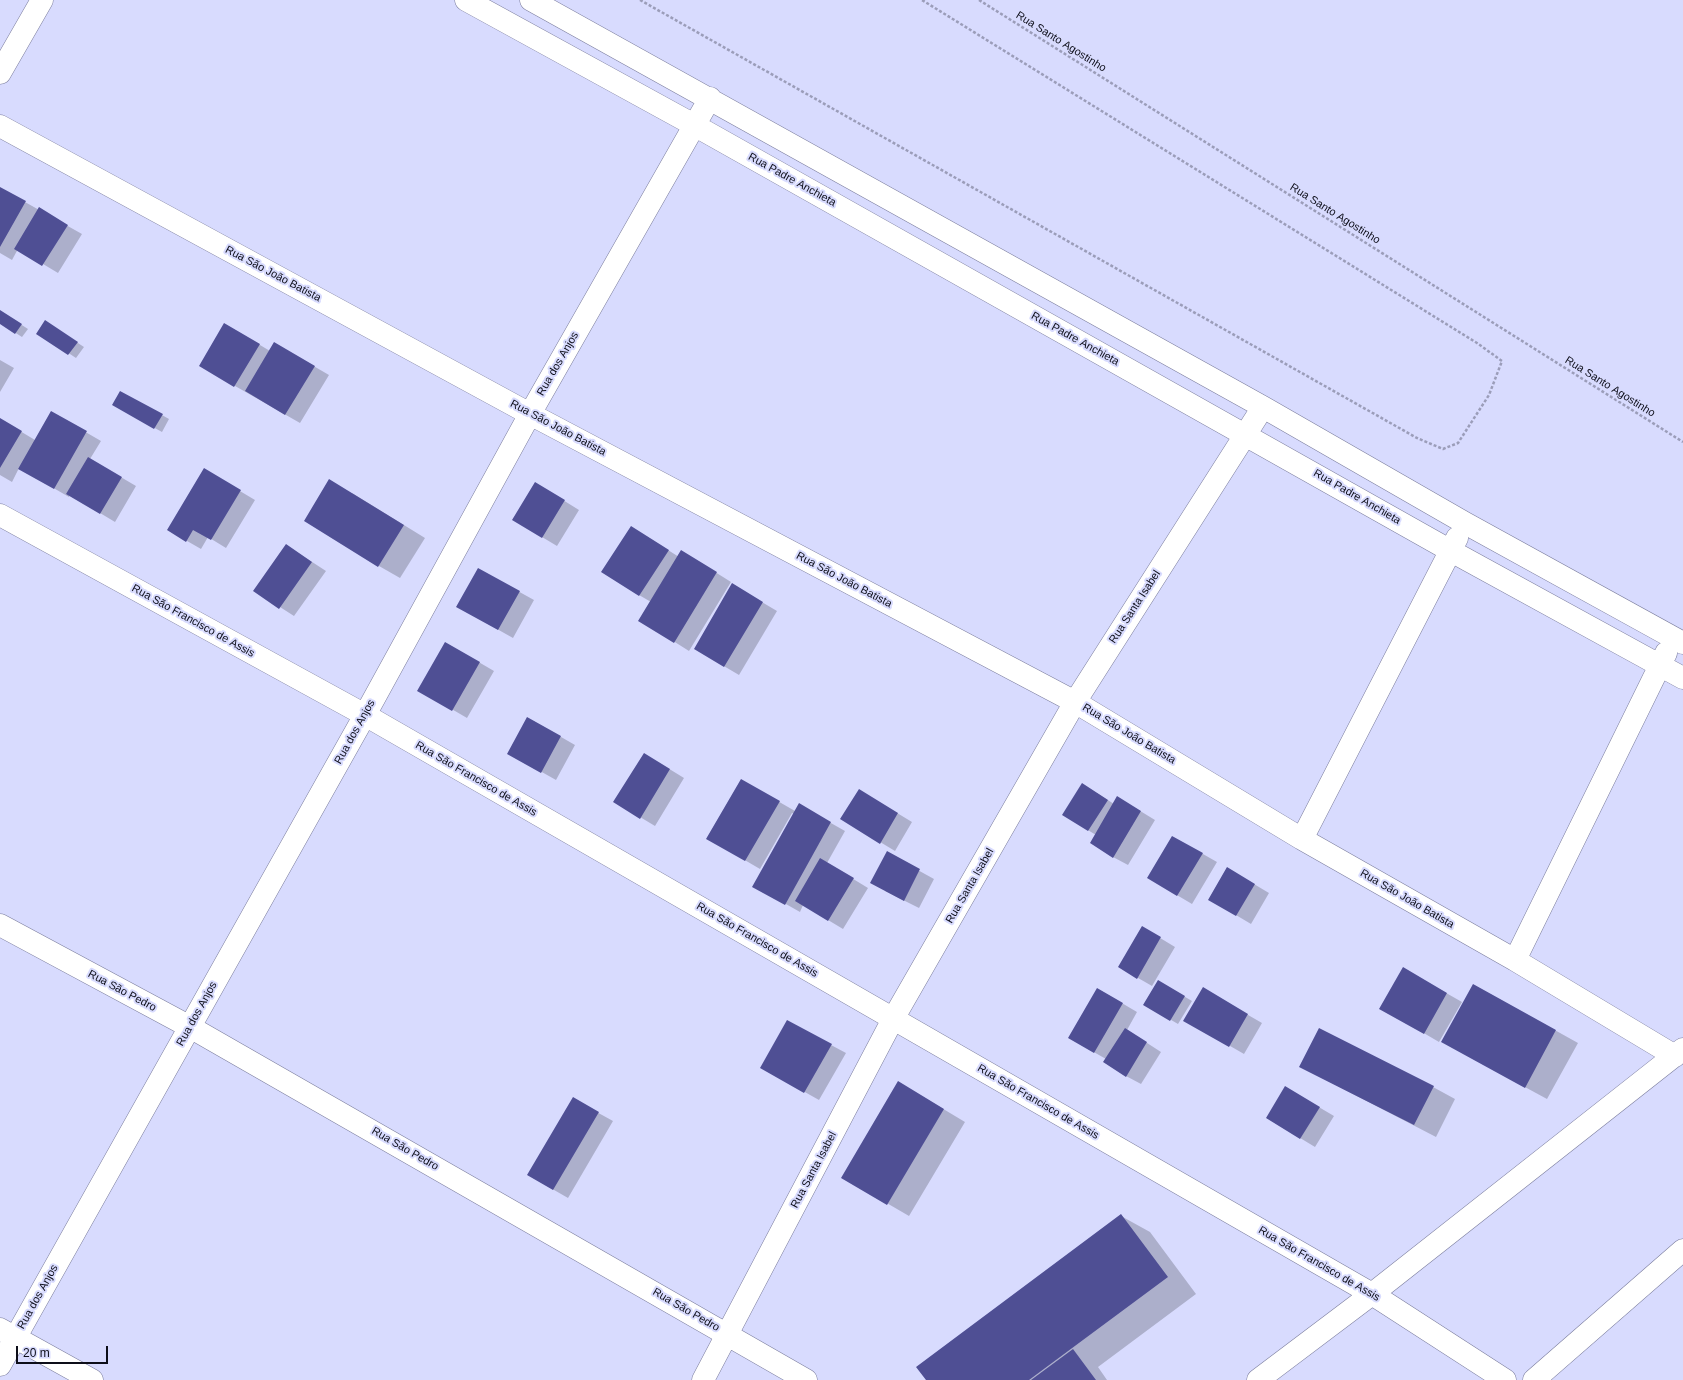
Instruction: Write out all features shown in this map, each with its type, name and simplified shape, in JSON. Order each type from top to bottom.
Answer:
[{"type":"street","points":[[0,73],[42,0]]},
{"type":"street","name":"Rua Padre Anchieta","points":[[466,0],[694,125],[1246,434],[1451,551],[1683,678]]},
{"type":"street","points":[[531,0],[1263,406],[1465,523],[1678,641],[1660,665],[1514,960]]},
{"type":"street","name":"Rua dos Anjos","points":[[0,1365],[8,1333],[190,1027],[530,414],[710,98]]},
{"type":"street","name":"Rua São João Batista","points":[[0,126],[530,414],[1075,702],[1302,839],[1679,1053]]},
{"type":"street","name":"Rua Santa Isabel","points":[[703,1380],[729,1334],[893,1019],[1075,702],[1263,406]]},
{"type":"street","name":"Rua São Francisco de Assis","points":[[0,515],[364,715],[1372,1294],[1505,1380]]},
{"type":"street","points":[[1302,839],[1465,523]]},
{"type":"street","name":"Rua São Pedro","points":[[0,925],[190,1027],[729,1334],[806,1380]]},
{"type":"street","points":[[1258,1380],[1372,1294],[1679,1053]]},
{"type":"street","points":[[1534,1380],[1683,1250]]},
{"type":"street","points":[[8,1333],[92,1380]]},
{"type":"path","points":[[640,0],[1417,438],[1442,449],[1458,443],[1489,395],[1502,361],[1477,343],[922,0]]},
{"type":"path","name":"Rua Santo Agostinho","points":[[979,0],[1683,442]]},
{"type":"building","points":[[0,187],[26,201],[0,247]]},
{"type":"building","points":[[39,207],[68,225],[42,266],[14,249]]},
{"type":"building","points":[[0,310],[22,324],[15,334],[0,324]]},
{"type":"building","points":[[45,320],[78,342],[68,355],[36,334]]},
{"type":"building","points":[[224,323],[260,344],[234,387],[199,366]]},
{"type":"building","points":[[274,342],[315,366],[285,415],[245,391]]},
{"type":"building","points":[[120,391],[163,414],[154,429],[112,405]]},
{"type":"building","points":[[51,411],[87,431],[54,489],[18,469]]},
{"type":"building","points":[[0,418],[22,431],[0,468]]},
{"type":"building","points":[[88,457],[122,477],[100,514],[66,494]]},
{"type":"building","points":[[204,468],[241,490],[211,540],[193,530],[186,542],[167,530]]},
{"type":"building","points":[[329,479],[404,525],[378,567],[304,521]]},
{"type":"building","points":[[535,482],[565,500],[542,538],[512,520]]},
{"type":"building","points":[[631,526],[669,550],[639,596],[601,572]]},
{"type":"building","points":[[286,544],[312,562],[279,609],[253,591]]},
{"type":"building","points":[[681,550],[717,572],[674,643],[638,621]]},
{"type":"building","points":[[478,568],[520,591],[498,630],[456,607]]},
{"type":"building","points":[[732,583],[763,602],[724,667],[694,649]]},
{"type":"building","points":[[445,642],[480,662],[452,711],[417,691]]},
{"type":"building","points":[[527,717],[561,736],[541,773],[507,754]]},
{"type":"building","points":[[644,753],[670,769],[640,819],[613,802]]},
{"type":"building","points":[[741,779],[780,801],[745,861],[706,839]]},
{"type":"building","points":[[1082,783],[1108,800],[1088,831],[1062,815]]},
{"type":"building","points":[[859,789],[898,813],[880,844],[840,819]]},
{"type":"building","points":[[1117,796],[1141,811],[1113,858],[1090,843]]},
{"type":"building","points":[[799,803],[831,822],[785,905],[752,887]]},
{"type":"building","points":[[1172,836],[1203,853],[1177,896],[1147,878]]},
{"type":"building","points":[[887,851],[920,869],[904,901],[870,883]]},
{"type":"building","points":[[820,858],[854,878],[828,921],[795,901]]},
{"type":"building","points":[[1227,867],[1255,884],[1236,916],[1208,900]]},
{"type":"building","points":[[1142,926],[1161,937],[1137,979],[1118,967]]},
{"type":"building","points":[[1403,967],[1447,993],[1424,1034],[1379,1009]]},
{"type":"building","points":[[1158,980],[1185,996],[1170,1021],[1143,1005]]},
{"type":"building","points":[[1473,984],[1556,1030],[1525,1088],[1441,1042]]},
{"type":"building","points":[[1203,987],[1248,1014],[1229,1047],[1183,1021]]},
{"type":"building","points":[[1097,988],[1123,1003],[1094,1053],[1068,1038]]},
{"type":"building","points":[[787,1020],[832,1044],[804,1093],[760,1068]]},
{"type":"building","points":[[1125,1028],[1147,1042],[1126,1077],[1103,1062]]},
{"type":"building","points":[[1319,1028],[1434,1086],[1414,1125],[1299,1067]]},
{"type":"building","points":[[898,1081],[944,1109],[887,1205],[841,1178]]},
{"type":"building","points":[[1285,1086],[1320,1107],[1300,1139],[1266,1118]]},
{"type":"building","points":[[573,1097],[599,1112],[553,1190],[527,1175]]},
{"type":"building","points":[[1121,1214],[1168,1277],[1029,1380],[926,1380],[916,1367]]},
{"type":"building","points":[[1073,1349],[1096,1380],[1031,1380]]}]
